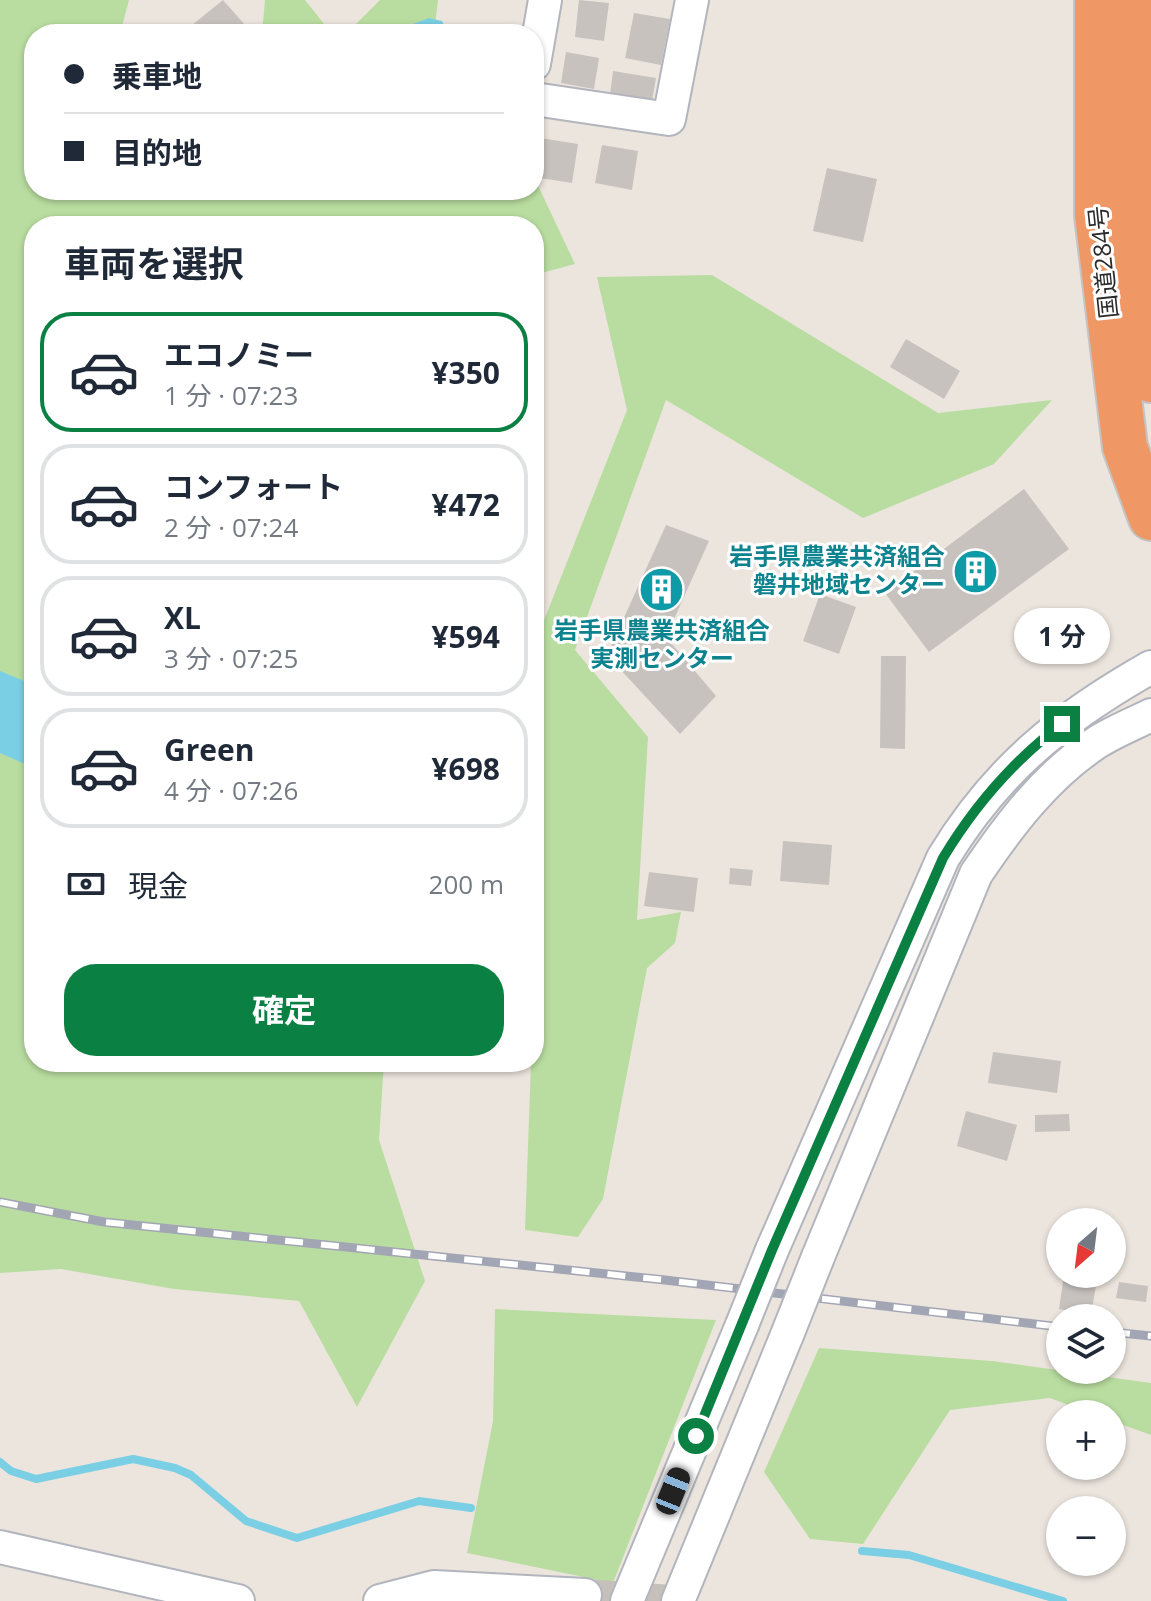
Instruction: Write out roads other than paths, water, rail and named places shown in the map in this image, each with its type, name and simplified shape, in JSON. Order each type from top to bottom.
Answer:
[{"type":"highway","name":"国道284号","points":[[1097,0],[1097,215],[1125,447],[1151,518]]},
{"type":"highway","name":"国道284号","points":[[1129,0],[1135,250],[1151,380]]},
{"type":"street","points":[[541,24],[545,0]]},
{"type":"street","points":[[544,100],[669,119],[692,0]]},
{"type":"street","points":[[627,1601],[772,1250],[943,858],[967,818],[1009,769],[1043,738],[1101,695],[1151,667]]},
{"type":"street","points":[[678,1601],[976,874],[1006,829],[1038,793],[1096,744],[1151,715]]},
{"type":"street","points":[[0,1547],[238,1601]]},
{"type":"street","points":[[380,1601],[434,1587],[489,1595],[585,1595]]},
{"type":"water","points":[[429,18],[444,24],[413,24]]},
{"type":"water","points":[[0,671],[24,681],[24,764],[0,753]]},
{"type":"waterway","points":[[0,1462],[11,1471],[36,1479],[133,1459],[175,1468],[191,1475],[246,1521],[297,1538],[419,1501],[471,1508]]},
{"type":"waterway","points":[[862,1551],[909,1555],[1063,1601]]},
{"type":"tunnel","points":[[585,1595],[673,1601]]},
{"type":"railway","points":[[0,1202],[104,1222],[665,1280],[1046,1325]]},
{"type":"railway","points":[[1126,1333],[1151,1336]]},
{"type":"place","name":"岩手県農業共済組合 磐井地域センター","points":[[976,571]]},
{"type":"place","name":"岩手県農業共済組合 実測センター","points":[[662,589]]}]
